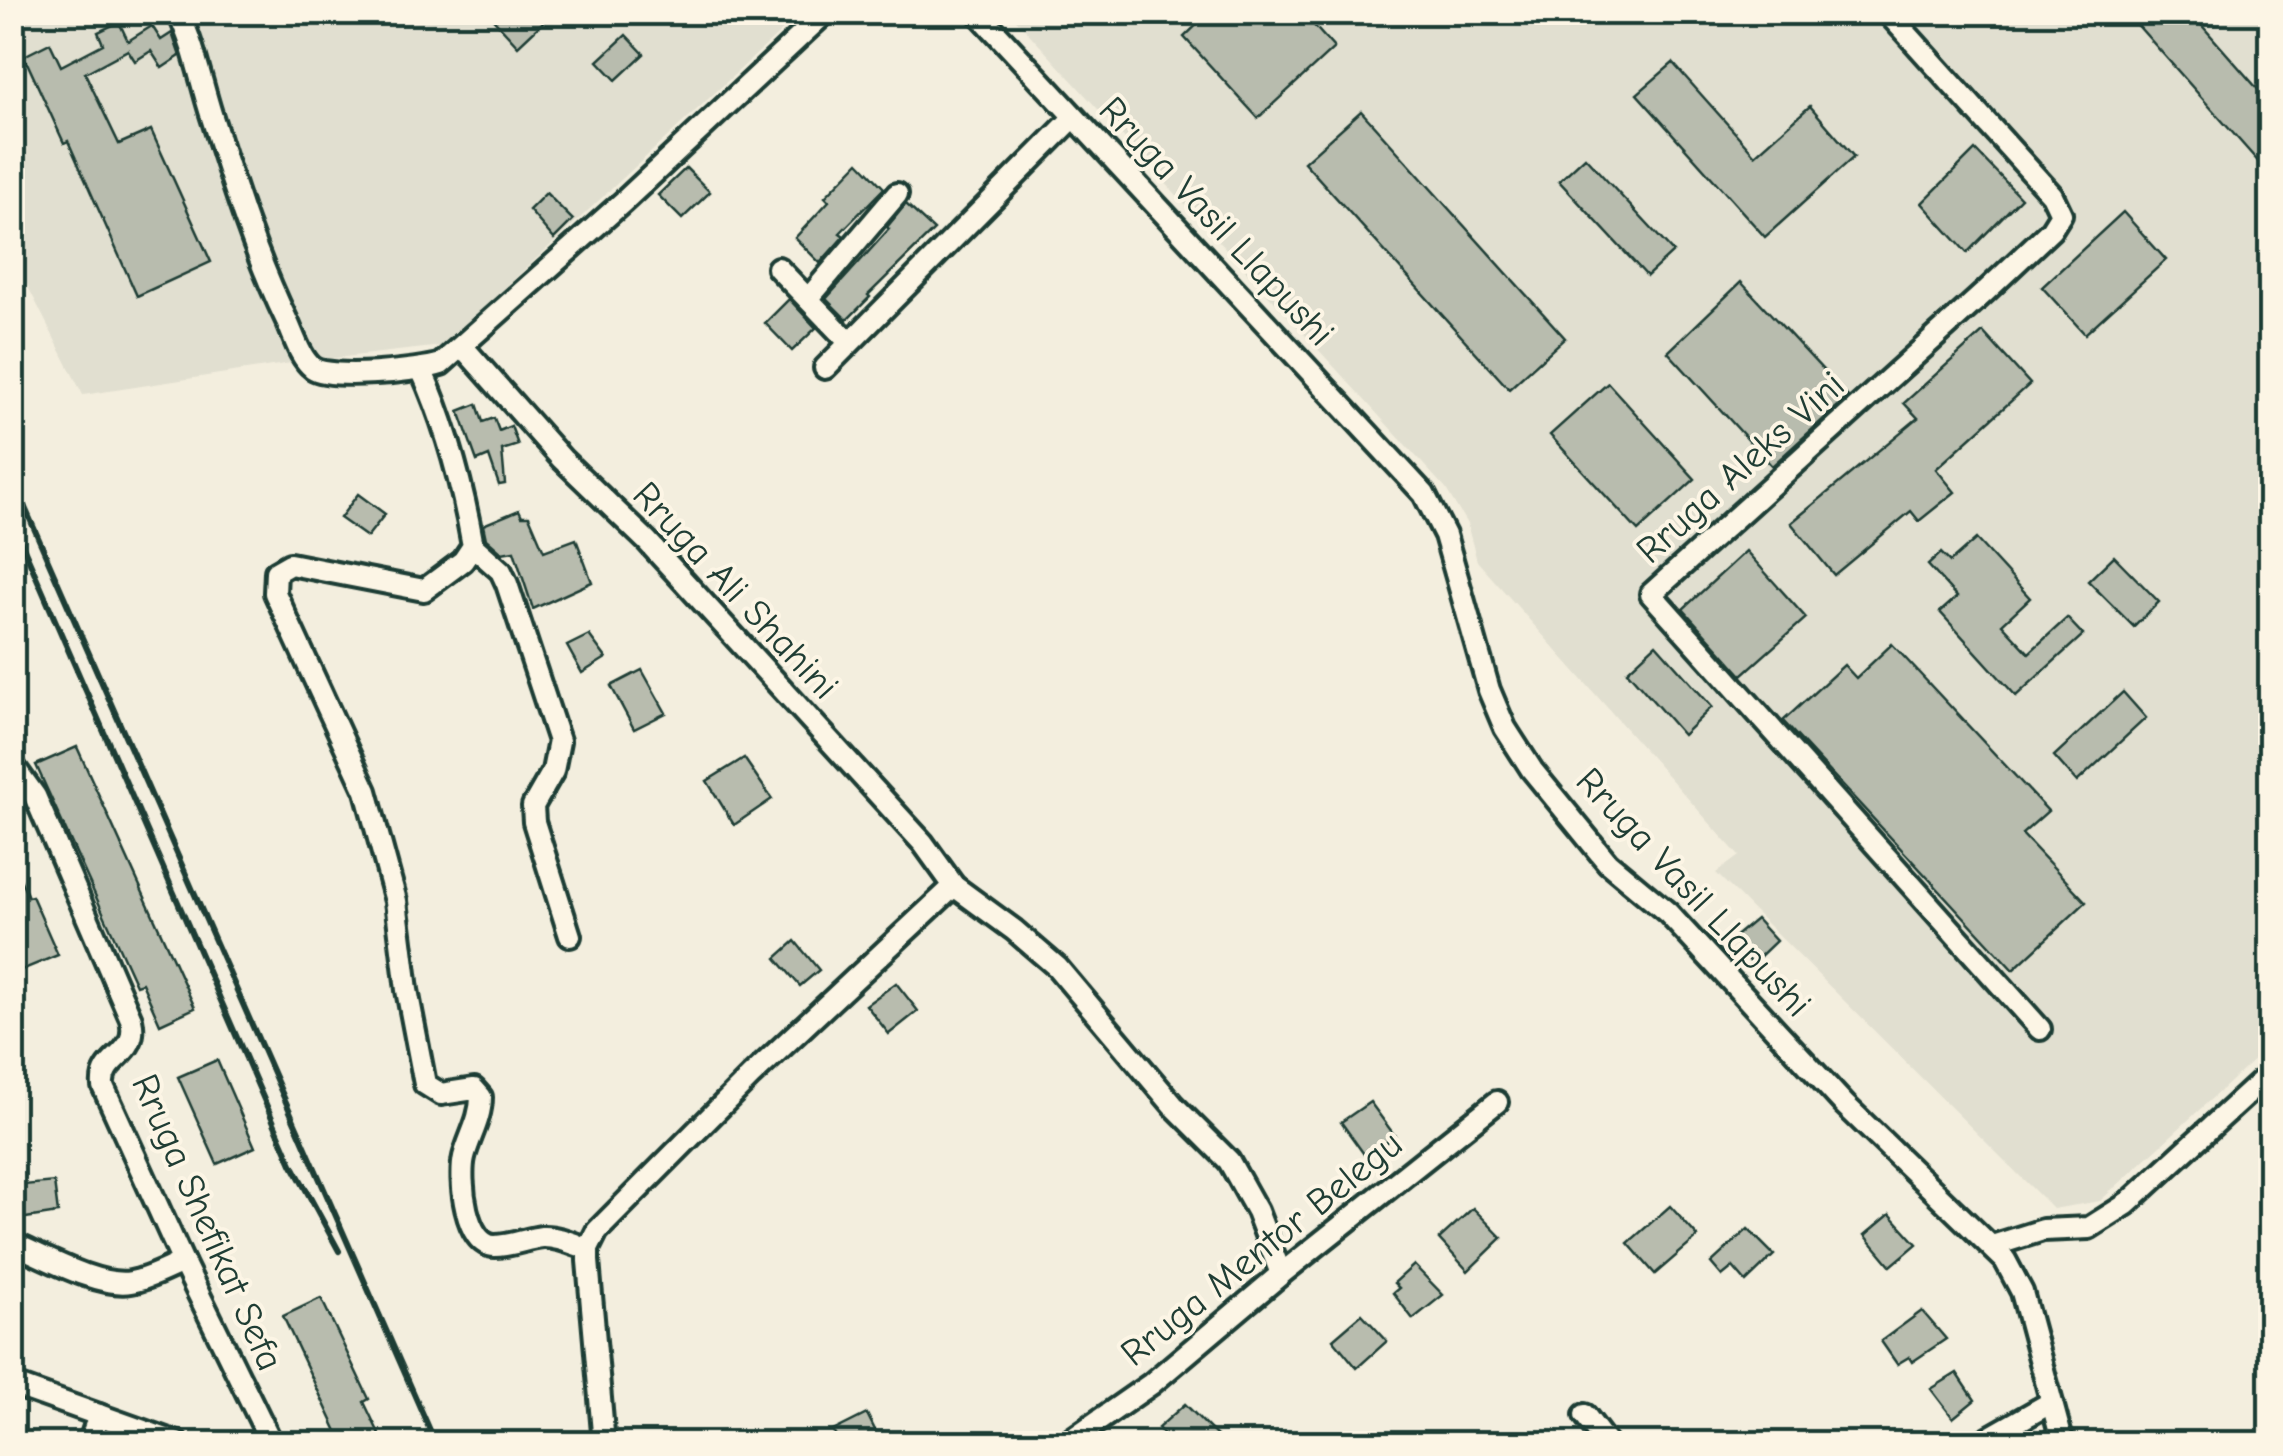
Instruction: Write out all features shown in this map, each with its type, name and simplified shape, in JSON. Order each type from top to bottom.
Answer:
[{"type":"street","points":[[178,12],[190,37],[222,148],[267,280],[304,357],[324,372],[420,369],[441,364],[624,202],[826,12]]},
{"type":"street","name":"Rruga Vasil Llapushi","points":[[977,12],[1424,494],[1444,535],[1476,649],[1505,728],[1519,753],[1608,864],[1668,913],[1845,1106],[2005,1260],[2022,1292],[2063,1444]]},
{"type":"street","name":"Rruga Aleks Vini","points":[[1888,12],[2052,195],[2061,214],[2052,230],[1651,594],[2040,1028]]},
{"type":"street","points":[[825,368],[1073,118]]},
{"type":"street","points":[[808,299],[898,194]]},
{"type":"street","points":[[778,268],[850,342]]},
{"type":"street","name":"Rruga Ali Shahini","points":[[462,346],[562,458],[647,541],[923,842],[954,886],[1058,967],[1173,1105],[1230,1161],[1257,1211],[1281,1274]]},
{"type":"street","points":[[420,369],[446,428],[465,496],[473,546],[501,570],[559,741],[553,772],[533,806],[534,822],[570,936]]},
{"type":"street","points":[[473,546],[463,561],[424,590],[290,564],[276,572],[275,592],[366,791],[396,901],[407,990],[425,1084],[442,1094],[474,1089],[481,1096],[480,1113],[463,1162],[466,1208],[472,1229],[480,1242],[494,1246],[546,1236],[588,1249]]},
{"type":"street","name":"Rruga Shefikat Sefa","points":[[12,764],[35,796],[131,1019],[134,1030],[130,1045],[108,1065],[103,1086],[182,1262],[272,1444]]},
{"type":"street","points":[[604,1444],[588,1249],[606,1221],[750,1076],[954,886]]},
{"type":"street","points":[[1992,1246],[2043,1230],[2089,1228],[2127,1204],[2270,1073]]},
{"type":"street","name":"Rruga Mentor Belegu","points":[[1065,1444],[1150,1384],[1497,1102]]},
{"type":"street","points":[[12,1243],[80,1272],[121,1283],[145,1278],[182,1262]]},
{"type":"street","points":[[12,1384],[177,1442]]},
{"type":"street","points":[[1978,1444],[2050,1403]]},
{"type":"street","points":[[1585,1415],[1607,1444]]},
{"type":"street","points":[[89,1444],[99,1416]]},
{"type":"shaded area","points":[[13,13],[801,13],[442,346],[291,363],[83,395],[13,257]]},
{"type":"shaded area","points":[[1010,13],[2270,13],[2270,1045],[2100,1201],[2053,1209],[1716,873],[1739,856],[1477,561],[1467,524],[1446,489]]},
{"type":"building","points":[[487,12],[554,12],[518,46]]},
{"type":"building","points":[[1210,12],[1302,12],[1334,48],[1258,118],[1184,37]]},
{"type":"building","points":[[2126,12],[2190,12],[2270,103],[2270,175]]},
{"type":"building","points":[[119,22],[128,41],[152,26],[161,40],[172,33],[180,56],[162,68],[151,51],[135,61],[128,50],[85,73],[119,144],[151,130],[211,262],[137,296],[68,141],[64,143],[24,56],[50,43],[61,66],[103,44],[98,32]]},
{"type":"building","points":[[626,35],[644,54],[616,80],[598,61]]},
{"type":"building","points":[[1673,63],[1755,155],[1810,106],[1854,157],[1765,237],[1637,94]]},
{"type":"building","points":[[1361,111],[1565,338],[1509,389],[1304,162]]},
{"type":"building","points":[[1975,150],[2021,198],[1967,253],[1922,203]]},
{"type":"building","points":[[1585,157],[1673,252],[1647,276],[1559,181]]},
{"type":"building","points":[[859,162],[884,188],[840,233],[844,236],[820,263],[795,238],[829,201],[825,197]]},
{"type":"building","points":[[686,168],[710,192],[682,219],[658,195]]},
{"type":"building","points":[[546,193],[573,220],[554,239],[529,210]]},
{"type":"building","points":[[906,204],[934,230],[847,320],[826,299],[889,229]]},
{"type":"building","points":[[2123,212],[2166,260],[2085,334],[2042,287]]},
{"type":"building","points":[[1741,282],[1848,397],[1772,466],[1668,352]]},
{"type":"building","points":[[789,299],[816,328],[792,351],[765,323]]},
{"type":"building","points":[[1983,332],[2030,384],[1936,469],[1955,492],[1919,521],[1911,511],[1834,575],[1791,523],[1918,418],[1904,403]]},
{"type":"building","points":[[1608,383],[1695,479],[1638,531],[1550,435]]},
{"type":"building","points":[[477,404],[483,422],[494,418],[499,431],[511,426],[518,445],[502,450],[505,484],[499,485],[489,456],[477,461],[459,411]]},
{"type":"building","points":[[358,494],[385,514],[367,537],[340,518]]},
{"type":"building","points":[[519,510],[522,516],[529,516],[544,551],[576,539],[592,582],[533,609],[514,551],[502,553],[486,539],[483,525]]},
{"type":"building","points":[[1976,539],[2030,598],[2002,624],[2029,653],[2067,618],[2083,635],[2016,696],[1940,612],[1957,597],[1928,565],[1941,553],[1950,562]]},
{"type":"building","points":[[1746,551],[1806,618],[1742,675],[1683,609]]},
{"type":"building","points":[[2114,556],[2159,602],[2134,627],[2088,581]]},
{"type":"building","points":[[589,635],[606,658],[582,673],[567,646]]},
{"type":"building","points":[[1656,644],[1712,707],[1683,735],[1627,671]]},
{"type":"building","points":[[1892,644],[2048,811],[2022,834],[2086,902],[2013,970],[1783,721],[1844,665],[1856,678]]},
{"type":"building","points":[[642,670],[666,713],[634,729],[611,686]]},
{"type":"building","points":[[2123,692],[2146,718],[2077,782],[2054,756]]},
{"type":"building","points":[[77,747],[195,1008],[160,1024],[142,983],[136,985],[36,765]]},
{"type":"building","points":[[744,758],[772,799],[734,825],[707,781]]},
{"type":"building","points":[[12,860],[58,955],[12,974]]},
{"type":"building","points":[[1756,919],[1776,941],[1752,964],[1732,939]]},
{"type":"building","points":[[795,941],[819,970],[800,986],[776,958]]},
{"type":"building","points":[[896,983],[918,1011],[889,1034],[866,1005]]},
{"type":"building","points":[[217,1060],[255,1147],[217,1164],[178,1077]]},
{"type":"building","points":[[1370,1102],[1395,1136],[1366,1157],[1341,1122]]},
{"type":"building","points":[[54,1182],[58,1213],[19,1219],[13,1186]]},
{"type":"building","points":[[1670,1206],[1698,1237],[1655,1274],[1628,1243]]},
{"type":"building","points":[[1473,1208],[1502,1238],[1468,1271],[1439,1239]]},
{"type":"building","points":[[1890,1214],[1917,1244],[1891,1266],[1865,1235]]},
{"type":"building","points":[[1748,1229],[1774,1255],[1746,1282],[1733,1267],[1722,1276],[1711,1263]]},
{"type":"building","points":[[1414,1265],[1443,1295],[1413,1319],[1393,1293],[1399,1288],[1394,1283]]},
{"type":"building","points":[[321,1298],[369,1399],[364,1402],[384,1444],[343,1444],[283,1316]]},
{"type":"building","points":[[1922,1311],[1946,1339],[1912,1362],[1909,1357],[1897,1364],[1881,1341]]},
{"type":"building","points":[[1362,1314],[1387,1341],[1357,1368],[1333,1339]]},
{"type":"building","points":[[1957,1373],[1975,1400],[1953,1418],[1931,1389]]},
{"type":"building","points":[[1185,1404],[1225,1444],[1172,1444],[1158,1428]]},
{"type":"building","points":[[867,1414],[882,1444],[840,1444],[833,1431]]},
{"type":"railway","points":[[12,478],[436,1444]]},
{"type":"railway","points":[[12,521],[292,1164],[339,1251]]}]
